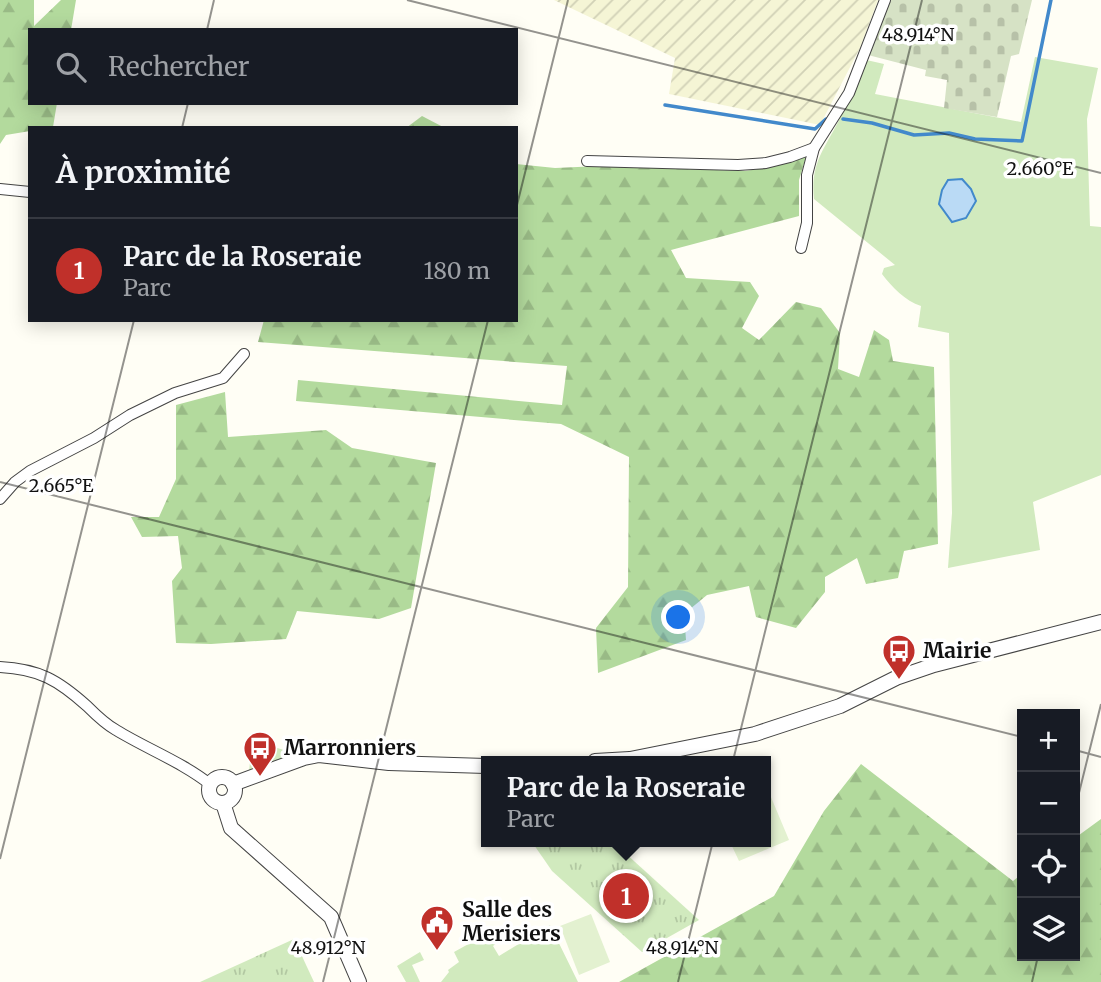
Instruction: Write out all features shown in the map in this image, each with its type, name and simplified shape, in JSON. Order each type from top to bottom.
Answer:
[{"type":"street","points":[[802,248],[807,223],[807,175],[814,148],[849,93],[885,0]]},
{"type":"street","points":[[587,161],[766,163],[814,148]]},
{"type":"street","points":[[0,189],[28,192]]},
{"type":"street","points":[[0,499],[15,482],[30,471],[94,438],[130,415],[176,393],[223,379],[244,354]]},
{"type":"street","points":[[645,756],[755,734],[840,706],[897,678],[934,664],[1101,622]]},
{"type":"street","points":[[0,667],[34,671],[47,676],[62,685],[114,730],[211,785]]},
{"type":"street","points":[[233,784],[319,755],[389,763],[481,766]]},
{"type":"street","points":[[211,785],[222,777],[233,784]]},
{"type":"street","points":[[211,785],[211,796],[223,803],[232,797],[233,784]]},
{"type":"street","points":[[223,803],[231,828],[331,917],[359,982]]},
{"type":"green space","points":[[0,0],[34,0],[34,26],[61,0],[76,0],[71,28],[28,28],[28,105],[57,105],[53,126],[28,126],[28,131],[6,135],[0,144]]},
{"type":"green space","points":[[554,0],[878,0],[860,48],[820,125],[669,94],[675,58]]},
{"type":"green space","points":[[891,0],[1032,0],[1019,54],[1011,56],[997,117],[944,108],[947,80],[925,76],[926,70],[868,55]]},
{"type":"green space","points":[[1035,57],[1098,68],[1087,119],[1090,226],[1101,227],[1101,475],[1033,502],[1040,550],[948,568],[952,513],[949,333],[918,327],[921,306],[899,293],[882,274],[884,268],[895,265],[814,199],[814,174],[820,155],[847,102],[862,59],[884,64],[875,94],[1021,122]]},
{"type":"green space","points":[[422,116],[441,126],[409,126]]},
{"type":"green space","points":[[806,157],[799,180],[799,216],[671,250],[686,278],[750,282],[759,296],[742,328],[759,340],[796,302],[821,308],[840,333],[838,369],[859,377],[874,330],[889,340],[893,361],[934,367],[938,544],[904,551],[898,578],[866,584],[857,558],[825,577],[825,592],[796,628],[756,617],[749,586],[707,595],[684,614],[686,640],[598,673],[596,628],[628,587],[629,457],[561,424],[296,401],[298,380],[562,405],[567,366],[258,342],[263,322],[518,322],[518,164],[555,168],[600,166],[745,171]]},
{"type":"green space","points":[[225,392],[228,437],[326,430],[352,448],[436,463],[411,608],[379,619],[297,611],[286,639],[211,644],[176,643],[172,581],[182,568],[178,536],[142,537],[131,517],[159,517],[176,479],[176,405]]},
{"type":"green space","points":[[252,740],[300,755],[249,772]]},
{"type":"green space","points":[[861,764],[1013,881],[1017,878],[1017,961],[1080,961],[1080,834],[1101,819],[1101,982],[619,982],[774,896],[824,811]]},
{"type":"green space","points":[[771,797],[789,840],[739,861],[732,847],[771,847]]},
{"type":"green space","points":[[535,847],[619,847],[699,920],[642,952],[552,871]]},
{"type":"green space","points":[[591,914],[610,962],[579,975],[560,926]]},
{"type":"green space","points":[[550,925],[578,982],[441,982],[448,970],[459,962],[454,952],[492,931],[498,942],[493,946],[499,956]]},
{"type":"green space","points":[[294,939],[314,982],[200,982]]},
{"type":"green space","points":[[420,952],[424,960],[412,965],[420,982],[406,982],[397,966]]},
{"type":"water","points":[[962,179],[971,189],[976,201],[966,218],[952,222],[939,204],[942,190],[948,180]]},
{"type":"water","points":[[627,880],[637,888],[637,900],[628,908],[615,895],[613,881]]},
{"type":"waterway","points":[[843,119],[872,123],[914,135],[949,133],[975,139],[1022,141],[1051,0]]},
{"type":"waterway","points":[[665,105],[815,129],[826,119]]},
{"type":"place","name":"Mairie","points":[[899,681]]},
{"type":"place","name":"Marronniers","points":[[260,778]]},
{"type":"place","name":"Parc de la Roseraie","points":[[626,896]]},
{"type":"place","name":"Salle des Merisiers","points":[[437,952]]}]
